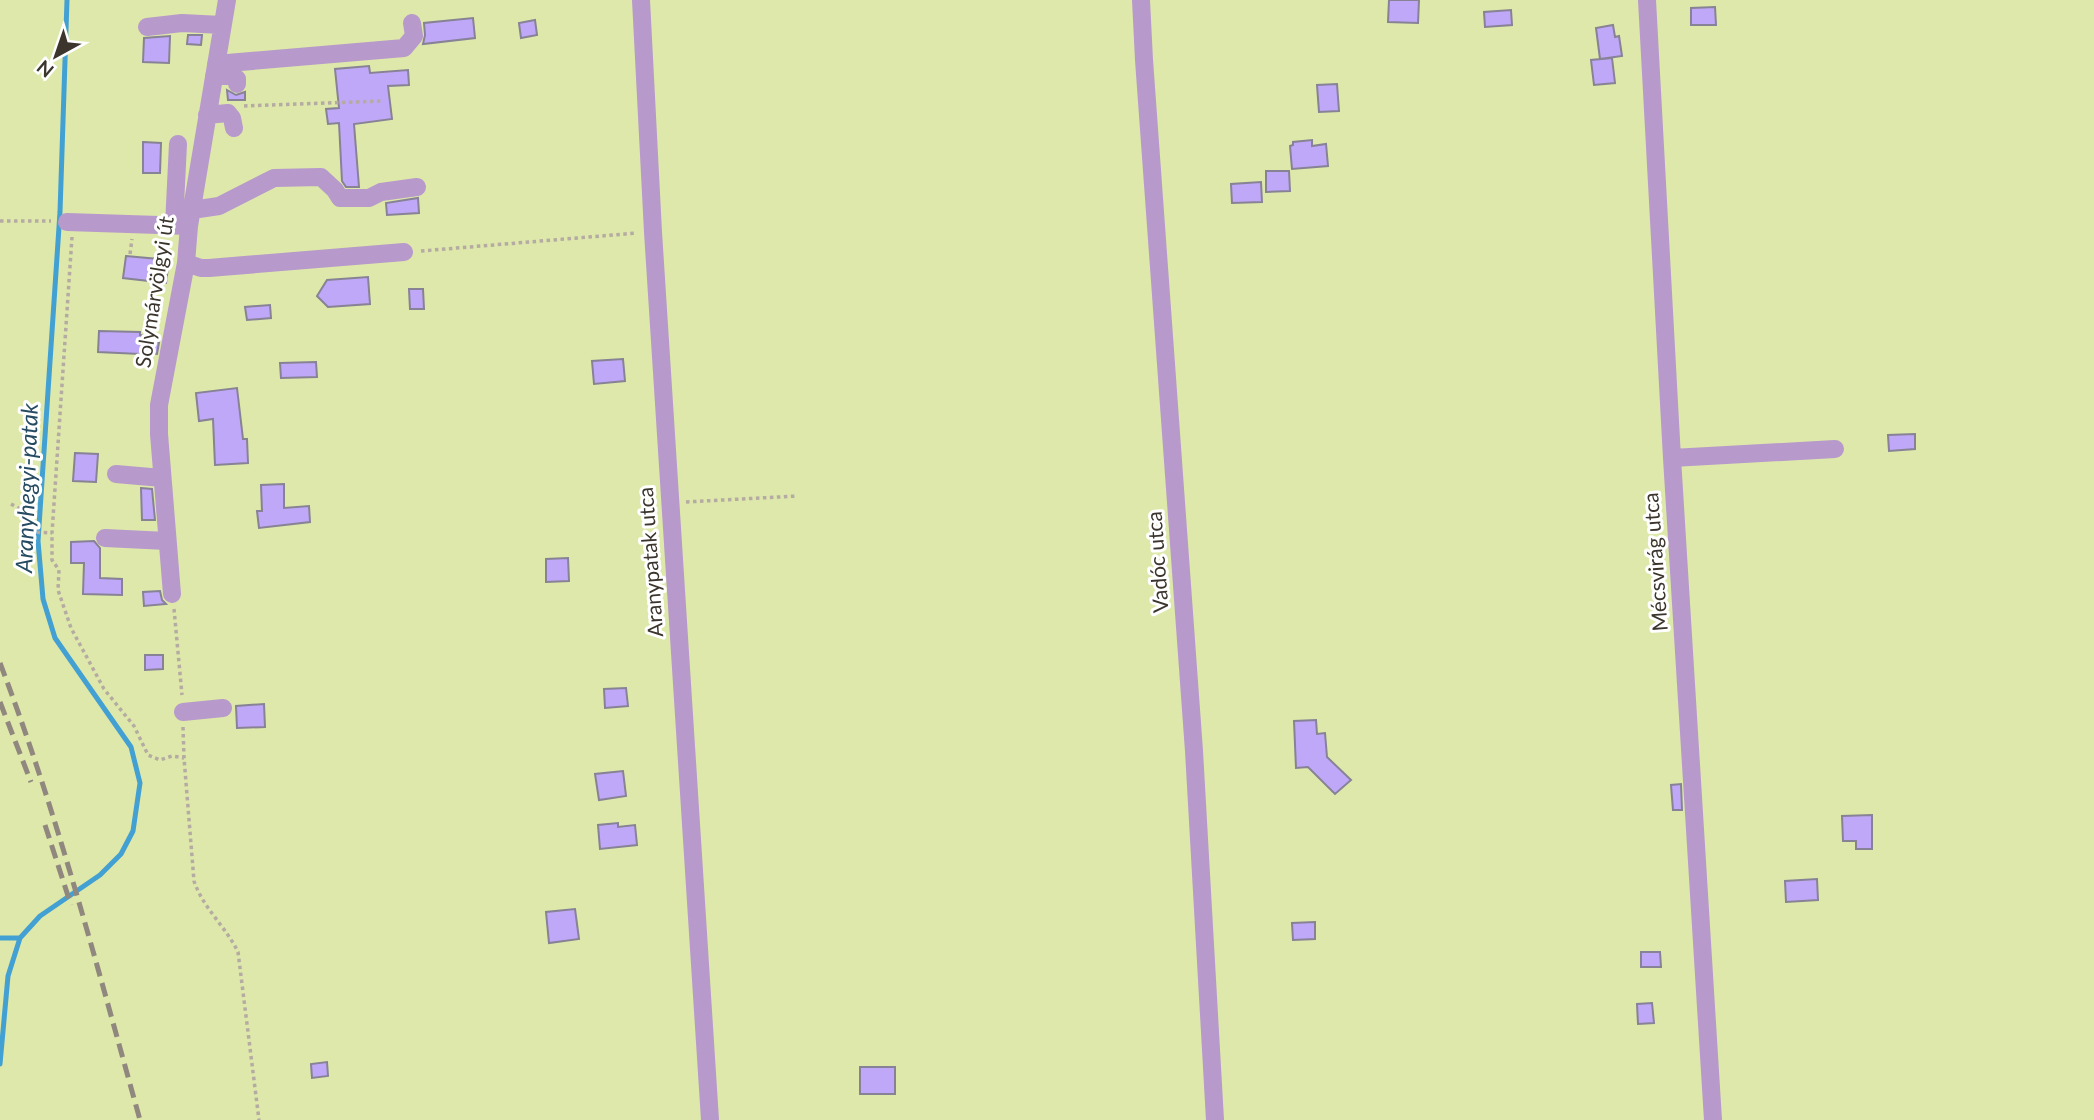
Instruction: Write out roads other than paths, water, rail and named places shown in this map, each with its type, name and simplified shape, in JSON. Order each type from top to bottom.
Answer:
[{"type":"street","name":"Solymárvölgyi út","points":[[172,594],[159,405],[186,263],[185,220],[227,0]]},
{"type":"street","name":"Aranypatak utca","points":[[641,0],[653,232],[710,1120]]},
{"type":"street","name":"Vadóc utca","points":[[1141,0],[1194,751],[1215,1120]]},
{"type":"street","name":"Mécsvirág utca","points":[[1647,0],[1713,1120]]},
{"type":"street","points":[[147,27],[182,23],[222,25]]},
{"type":"street","points":[[215,70],[404,48],[414,36],[412,23]]},
{"type":"street","points":[[215,70],[233,76],[237,79],[237,84]]},
{"type":"street","points":[[207,115],[231,121]]},
{"type":"street","points":[[178,144],[185,220]]},
{"type":"street","points":[[70,221],[185,220],[274,178],[321,177],[340,198],[369,198],[381,192],[417,187]]},
{"type":"street","points":[[186,263],[209,268],[404,252]]},
{"type":"street","points":[[1672,458],[1835,449]]},
{"type":"street","points":[[116,474],[162,478]]},
{"type":"street","points":[[105,538],[167,541]]},
{"type":"street","points":[[183,712],[223,708]]},
{"type":"waterway","name":"Aranyhegyi-patak","points":[[0,1064],[8,976],[20,938],[40,916],[100,875],[121,854],[133,831],[140,783],[131,747],[55,638],[43,599],[38,541],[60,212],[67,0]]},
{"type":"waterway","points":[[0,938],[20,938]]},
{"type":"railway","points":[[0,663],[58,832],[140,1120]]},
{"type":"railway","points":[[0,702],[31,782]]},
{"type":"railway","points":[[45,825],[71,905]]}]
